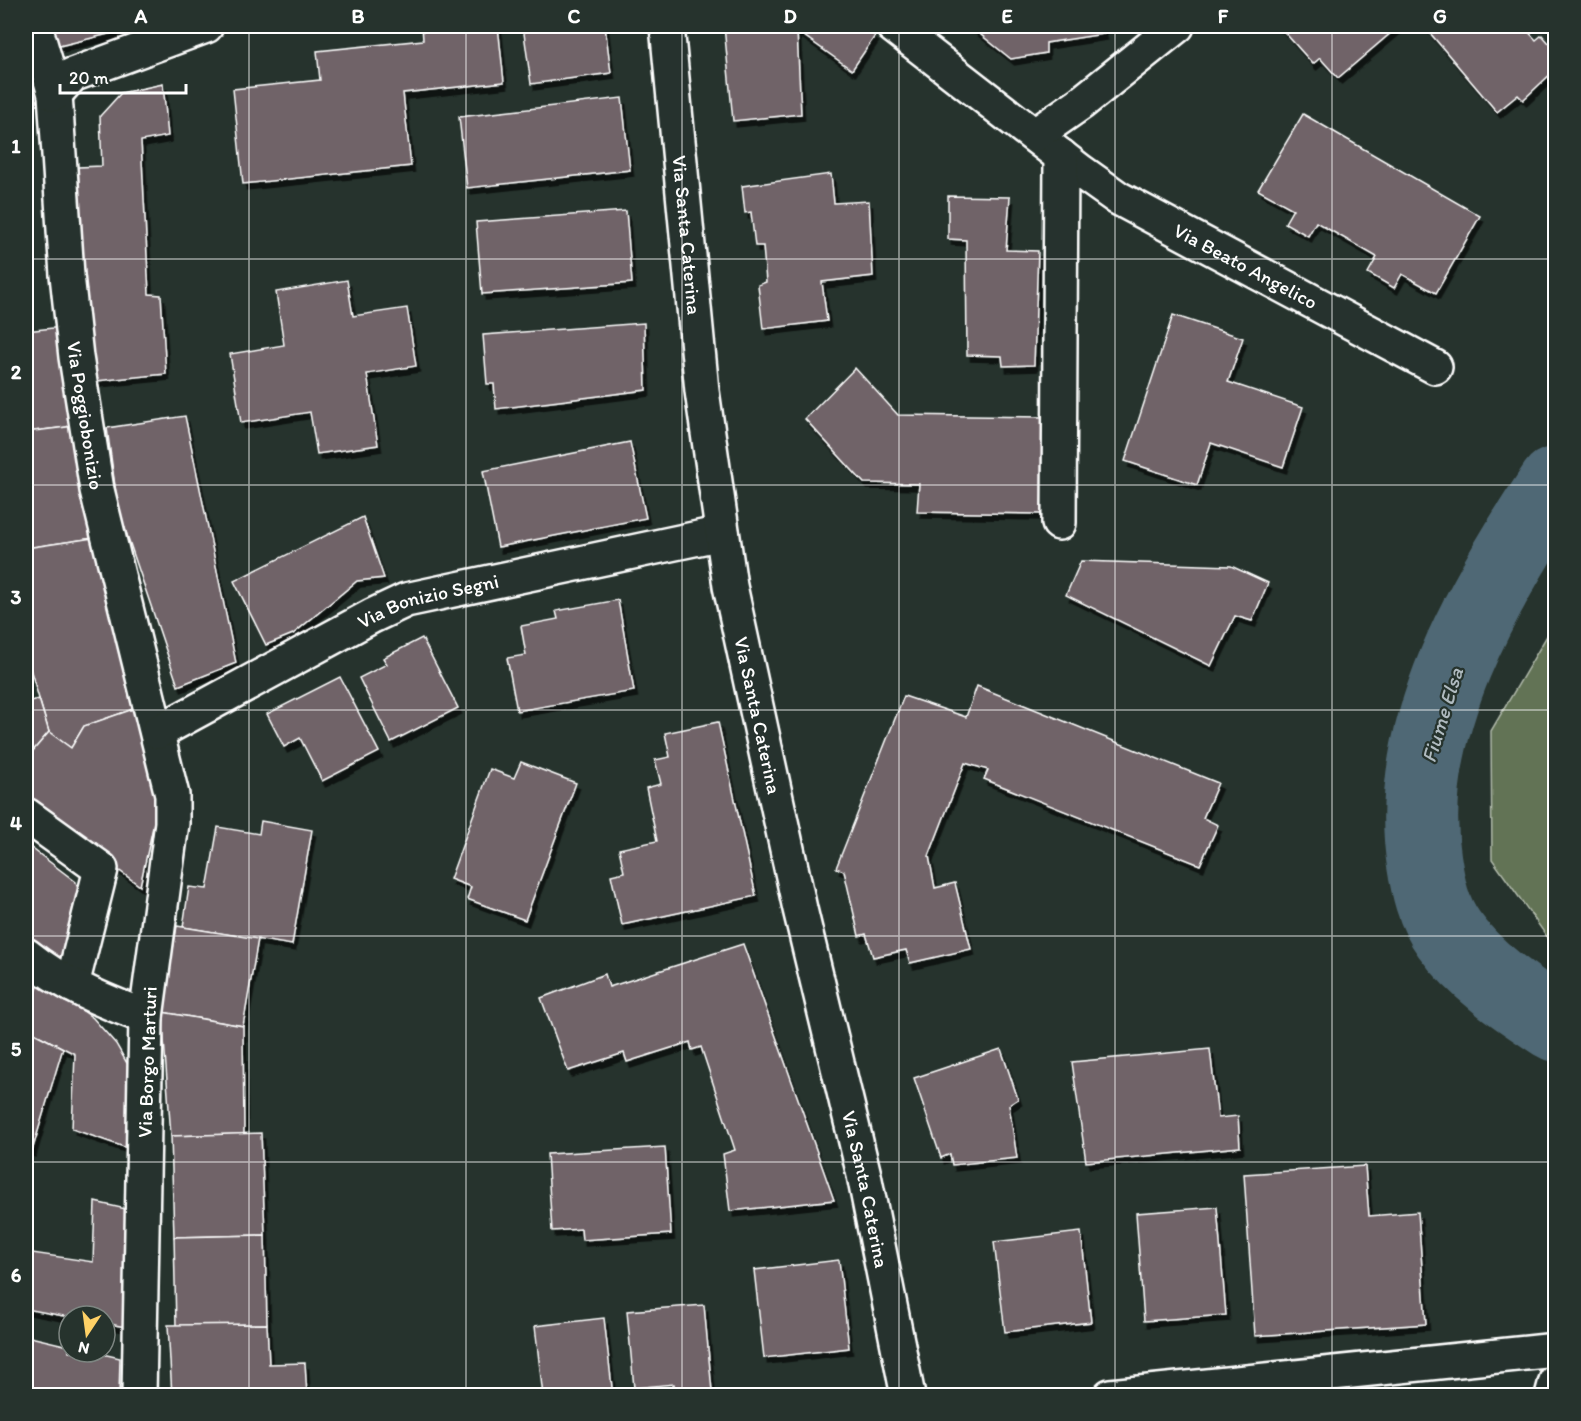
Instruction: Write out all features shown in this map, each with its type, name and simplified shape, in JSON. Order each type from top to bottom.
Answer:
[{"type":"street","name":"Via Poggiobonizio","points":[[35,26],[55,94],[67,275],[89,445],[102,518],[158,732]]},
{"type":"street","points":[[55,94],[63,81],[78,73],[206,26]]},
{"type":"street","name":"Via Santa Caterina","points":[[667,26],[702,391],[722,533],[739,630],[782,830],[864,1175],[908,1395]]},
{"type":"street","name":"Via Beato Angelico","points":[[893,26],[1061,156],[1129,204],[1435,367]]},
{"type":"street","points":[[1035,135],[1081,103],[1177,26]]},
{"type":"street","points":[[1059,523],[1061,156]]},
{"type":"street","name":"Via Bonizio Segni","points":[[158,732],[372,616],[406,600],[722,533]]},
{"type":"street","name":"Via Borgo Marturi","points":[[139,1395],[146,1017],[172,815],[171,788],[158,732]]},
{"type":"street","points":[[26,815],[101,869],[72,985]]},
{"type":"street","points":[[29,969],[146,1017]]},
{"type":"street","points":[[1110,1395],[1556,1350]]},
{"type":"street","points":[[1552,1395],[1556,1381]]},
{"type":"green space","points":[[1555,622],[1555,948],[1492,859],[1491,731]]},
{"type":"building","points":[[46,26],[121,26],[121,31],[55,47]]},
{"type":"building","points":[[422,26],[498,26],[504,82],[403,93],[411,166],[243,184],[233,89],[320,80],[317,51],[423,40]]},
{"type":"building","points":[[523,26],[605,26],[611,73],[531,84]]},
{"type":"building","points":[[724,26],[860,26],[875,36],[852,70],[797,31],[801,114],[733,121]]},
{"type":"building","points":[[970,26],[1102,26],[1104,34],[1046,43],[1046,53],[1011,59]]},
{"type":"building","points":[[1279,26],[1399,26],[1338,78],[1320,58],[1313,64]]},
{"type":"building","points":[[1424,26],[1523,26],[1536,40],[1542,35],[1556,51],[1556,69],[1523,100],[1518,95],[1497,112]]},
{"type":"building","points":[[163,84],[168,136],[141,141],[149,294],[161,295],[166,374],[96,381],[84,300],[78,167],[102,166],[100,116],[121,93]]},
{"type":"building","points":[[622,98],[630,170],[467,188],[459,117]]},
{"type":"building","points":[[1303,114],[1480,216],[1436,293],[1402,274],[1394,288],[1368,273],[1377,257],[1316,222],[1308,236],[1285,223],[1293,209],[1258,190]]},
{"type":"building","points":[[831,174],[834,203],[869,201],[873,276],[822,282],[827,321],[763,329],[758,285],[766,282],[763,246],[755,246],[751,212],[745,213],[742,186]]},
{"type":"building","points":[[948,196],[1010,197],[1006,250],[1038,251],[1034,365],[1003,366],[1002,356],[967,355],[966,240],[948,239]]},
{"type":"building","points":[[626,211],[632,283],[482,294],[476,222]]},
{"type":"building","points":[[347,280],[353,316],[407,308],[416,366],[367,374],[378,445],[317,454],[310,412],[241,423],[230,354],[284,345],[276,292]]},
{"type":"building","points":[[1173,315],[1243,338],[1228,382],[1303,407],[1283,467],[1211,443],[1197,485],[1125,461]]},
{"type":"building","points":[[644,323],[646,390],[496,409],[494,384],[487,384],[483,335]]},
{"type":"building","points":[[62,327],[75,426],[26,432],[26,331]]},
{"type":"building","points":[[855,368],[898,415],[1045,417],[1041,514],[917,512],[919,484],[864,483],[805,419]]},
{"type":"building","points":[[185,416],[236,663],[178,686],[118,508],[107,428]]},
{"type":"building","points":[[75,426],[93,538],[26,548],[26,432]]},
{"type":"building","points":[[630,442],[646,518],[498,547],[483,471]]},
{"type":"building","points":[[363,517],[384,578],[357,581],[293,634],[266,645],[234,581]]},
{"type":"building","points":[[93,538],[142,706],[84,726],[71,748],[49,732],[26,655],[26,548]]},
{"type":"building","points":[[1081,561],[1231,566],[1268,583],[1252,621],[1235,616],[1211,666],[1066,595]]},
{"type":"building","points":[[618,600],[634,691],[517,711],[507,658],[526,655],[521,626],[558,619],[556,611]]},
{"type":"building","points":[[422,638],[458,708],[391,742],[359,678],[387,664],[383,658]]},
{"type":"building","points":[[340,677],[379,752],[322,781],[300,738],[284,747],[267,714]]},
{"type":"building","points":[[977,686],[1218,783],[1203,818],[1218,825],[1200,865],[984,779],[988,770],[965,763],[929,856],[935,888],[955,883],[971,949],[910,963],[906,950],[873,957],[866,934],[859,936],[844,871],[836,868],[904,696],[966,717]]},
{"type":"building","points":[[39,699],[49,732],[26,759],[26,702]]},
{"type":"building","points":[[142,706],[160,795],[140,886],[26,801],[26,759],[49,732],[71,748],[84,726]]},
{"type":"building","points":[[718,722],[756,896],[622,925],[611,875],[624,872],[619,849],[657,841],[646,788],[661,784],[655,760],[670,757],[665,733]]},
{"type":"building","points":[[521,762],[576,783],[525,920],[467,899],[471,887],[450,879],[490,769],[514,778]]},
{"type":"building","points":[[261,821],[312,830],[292,945],[183,927],[189,887],[207,889],[218,827],[259,834]]},
{"type":"building","points":[[26,844],[76,882],[80,896],[60,970],[26,938]]},
{"type":"building","points":[[177,926],[258,939],[243,1026],[162,1012]]},
{"type":"building","points":[[743,944],[834,1200],[730,1211],[723,1154],[735,1150],[701,1047],[692,1050],[690,1042],[627,1062],[624,1053],[568,1071],[541,998],[605,974],[609,987]]},
{"type":"building","points":[[40,981],[93,1018],[116,1044],[133,1074],[130,1149],[72,1129],[75,1054],[26,1029],[26,1019]]},
{"type":"building","points":[[162,1012],[243,1026],[244,1134],[171,1136]]},
{"type":"building","points":[[26,1029],[63,1048],[32,1151],[26,1149]]},
{"type":"building","points":[[1001,1049],[1018,1099],[1009,1105],[1017,1158],[952,1165],[950,1154],[941,1158],[914,1078]]},
{"type":"building","points":[[1210,1049],[1218,1118],[1238,1116],[1240,1147],[1086,1162],[1072,1062]]},
{"type":"building","points":[[261,1133],[265,1235],[174,1237],[171,1136]]},
{"type":"building","points":[[665,1147],[671,1234],[582,1240],[581,1229],[552,1231],[547,1154]]},
{"type":"building","points":[[1365,1166],[1369,1216],[1418,1212],[1426,1324],[1255,1336],[1244,1174]]},
{"type":"building","points":[[95,1202],[126,1209],[125,1327],[117,1325],[117,1304],[57,1304],[57,1315],[26,1309],[26,1252],[93,1262]]},
{"type":"building","points":[[1217,1207],[1226,1315],[1144,1321],[1136,1213]]},
{"type":"building","points":[[1081,1232],[1091,1322],[1005,1332],[994,1242]]},
{"type":"building","points":[[265,1235],[267,1324],[176,1326],[174,1237]]},
{"type":"building","points":[[839,1260],[849,1348],[764,1358],[754,1270]]},
{"type":"building","points":[[704,1305],[712,1391],[675,1395],[674,1384],[634,1388],[627,1311]]},
{"type":"building","points":[[604,1318],[613,1396],[543,1396],[535,1326]]},
{"type":"building","points":[[267,1324],[269,1364],[305,1363],[307,1396],[172,1396],[168,1325]]},
{"type":"building","points":[[26,1336],[57,1343],[57,1364],[117,1364],[117,1357],[120,1358],[119,1396],[26,1396]]},
{"type":"building","points":[[1488,1391],[1488,1396],[1437,1396]]},
{"type":"waterway","name":"Fiume Elsa","points":[[1556,484],[1502,569],[1477,615],[1456,663],[1438,712],[1426,761],[1421,811],[1427,880],[1443,926],[1460,948],[1485,973],[1556,1024]]}]
